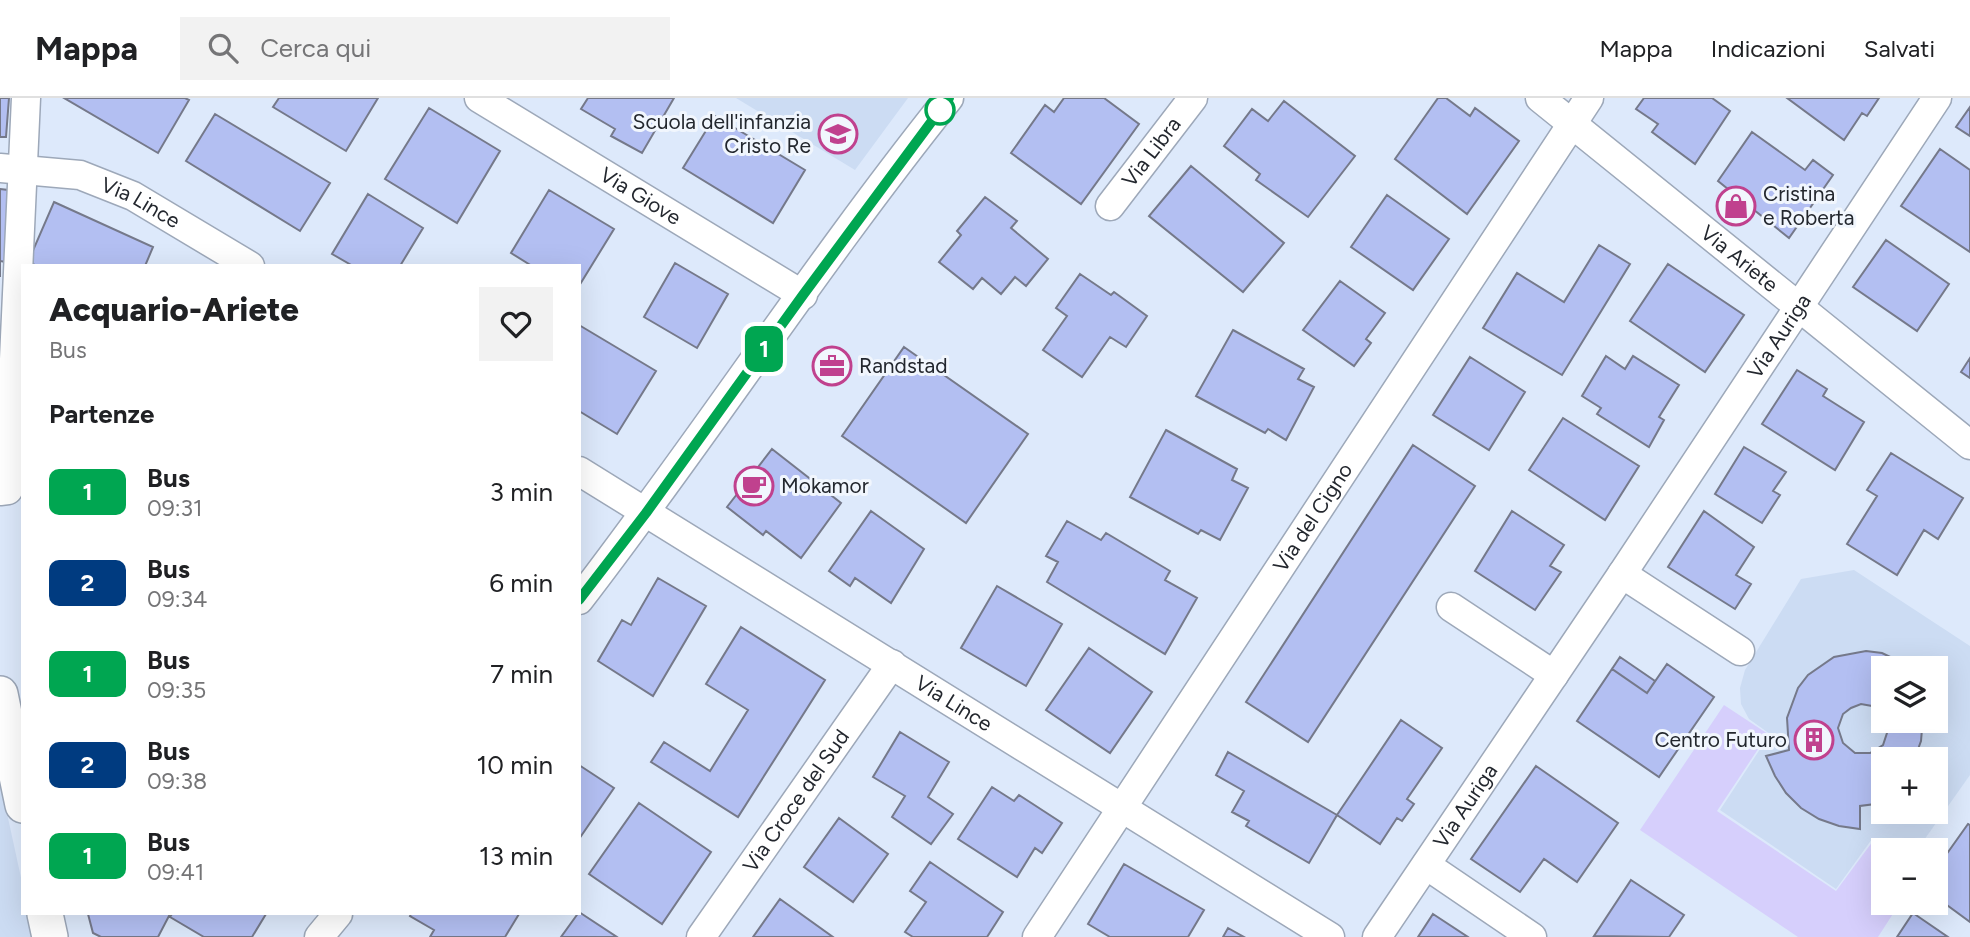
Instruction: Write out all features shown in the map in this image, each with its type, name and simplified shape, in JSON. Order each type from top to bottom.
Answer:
[{"type":"street","points":[[0,491],[8,490],[11,169],[26,98]]},
{"type":"street","name":"Via Giove","points":[[480,98],[803,295]]},
{"type":"street","points":[[581,597],[646,513],[949,98]]},
{"type":"street","name":"Via Libra","points":[[1110,206],[1193,98]]},
{"type":"street","name":"Via Ariete","points":[[1540,98],[1970,445]]},
{"type":"street","name":"Via del Cigno","points":[[1037,937],[1589,98]]},
{"type":"street","name":"Via Auriga","points":[[1377,937],[1622,574],[1937,98]]},
{"type":"street","name":"Via Lince","points":[[11,169],[80,175],[133,196],[247,264]]},
{"type":"street","name":"Via Lince","points":[[581,472],[1330,937]]},
{"type":"street","points":[[1622,574],[1740,651]]},
{"type":"street","points":[[1451,607],[1554,675]]},
{"type":"street","name":"Via Croce del Sud","points":[[701,937],[892,664]]},
{"type":"street","points":[[0,694],[21,795]]},
{"type":"street","points":[[1426,865],[1532,937]]},
{"type":"street","points":[[45,915],[50,937]]},
{"type":"street","points":[[319,937],[337,915]]},
{"type":"shaded area","name":"Scuola dell'infanzia Cristo Re","points":[[736,98],[908,98],[855,170]]},
{"type":"shaded area","points":[[1854,570],[1970,646],[1970,775],[1948,806],[1948,747],[1871,747],[1871,824],[1935,824],[1925,838],[1871,838],[1836,889],[1720,810],[1770,734],[1749,719],[1741,704],[1740,688],[1745,670],[1801,579]]},
{"type":"shaded area","points":[[1724,705],[1768,734],[1717,811],[1836,891],[1871,844],[1871,915],[1892,915],[1878,937],[1798,937],[1640,830]]},
{"type":"shaded area","points":[[0,781],[21,878],[21,915],[28,915],[33,937],[0,937]]},
{"type":"building","points":[[0,98],[9,98],[6,137],[0,137]]},
{"type":"building","points":[[64,98],[185,98],[189,100],[158,153]]},
{"type":"building","points":[[279,98],[378,98],[346,151],[273,107]]},
{"type":"building","points":[[588,98],[674,98],[642,153],[611,136],[615,129],[581,109]]},
{"type":"building","points":[[1064,98],[1104,98],[1139,124],[1081,204],[1011,153],[1045,105],[1054,112]]},
{"type":"building","points":[[1438,98],[1446,98],[1470,116],[1475,108],[1519,141],[1467,214],[1395,159]]},
{"type":"building","points":[[1644,98],[1712,98],[1730,111],[1695,164],[1652,132],[1658,124],[1636,109]]},
{"type":"building","points":[[1787,98],[1879,98],[1867,116],[1862,113],[1844,140]]},
{"type":"building","points":[[1284,101],[1355,156],[1308,217],[1256,180],[1260,174],[1224,146],[1252,109],[1268,121]]},
{"type":"building","points":[[1970,107],[1970,136],[1956,127]]},
{"type":"building","points":[[429,108],[500,151],[457,223],[385,179]]},
{"type":"building","points":[[215,114],[330,183],[300,231],[186,161]]},
{"type":"building","points":[[715,116],[805,170],[773,223],[683,168]]},
{"type":"building","points":[[1752,132],[1805,170],[1813,160],[1833,175],[1789,238],[1718,181]]},
{"type":"building","points":[[1940,149],[1970,170],[1970,252],[1901,206]]},
{"type":"building","points":[[1191,166],[1284,243],[1243,292],[1149,216]]},
{"type":"building","points":[[0,189],[8,190],[6,262],[0,261]]},
{"type":"building","points":[[549,190],[614,229],[581,283],[581,264],[529,264],[511,253]]},
{"type":"building","points":[[368,194],[423,228],[401,264],[350,264],[332,254]]},
{"type":"building","points":[[1387,195],[1449,239],[1413,290],[1351,247]]},
{"type":"building","points":[[985,197],[1017,221],[1011,228],[1048,259],[1026,286],[1015,277],[1001,294],[982,278],[973,289],[939,262],[961,235],[957,231]]},
{"type":"building","points":[[54,202],[153,247],[146,264],[28,262]]},
{"type":"building","points":[[1886,240],[1949,284],[1917,331],[1853,287]]},
{"type":"building","points":[[1599,245],[1630,264],[1562,375],[1483,328],[1517,273],[1564,302]]},
{"type":"building","points":[[675,263],[728,294],[697,348],[644,317]]},
{"type":"building","points":[[1668,264],[1744,315],[1705,372],[1630,321]]},
{"type":"building","points":[[1080,274],[1111,295],[1114,292],[1147,316],[1126,347],[1110,337],[1082,377],[1043,350],[1067,316],[1056,308]]},
{"type":"building","points":[[1340,281],[1385,313],[1366,339],[1371,343],[1354,366],[1303,330]]},
{"type":"building","points":[[581,326],[656,371],[617,434],[581,412]]},
{"type":"building","points":[[1233,330],[1304,369],[1298,379],[1314,387],[1286,440],[1268,429],[1265,433],[1196,396]]},
{"type":"building","points":[[904,347],[1028,434],[966,523],[842,436]]},
{"type":"building","points":[[1606,356],[1625,369],[1633,356],[1679,385],[1659,417],[1664,420],[1649,447],[1597,414],[1601,408],[1582,396]]},
{"type":"building","points":[[1470,357],[1525,392],[1489,450],[1433,415]]},
{"type":"building","points":[[1970,358],[1970,378],[1961,372]]},
{"type":"building","points":[[1797,370],[1827,389],[1823,396],[1864,422],[1835,470],[1762,424]]},
{"type":"building","points":[[1563,418],[1639,466],[1605,520],[1529,470]]},
{"type":"building","points":[[1166,430],[1237,469],[1232,480],[1248,488],[1220,540],[1201,530],[1198,534],[1130,497]]},
{"type":"building","points":[[1413,445],[1475,486],[1308,742],[1246,702]]},
{"type":"building","points":[[1744,447],[1786,472],[1773,491],[1780,495],[1762,523],[1715,494]]},
{"type":"building","points":[[772,449],[841,503],[801,558],[766,531],[763,535],[727,507]]},
{"type":"building","points":[[1891,453],[1963,498],[1938,539],[1924,530],[1897,575],[1847,544],[1877,496],[1867,490]]},
{"type":"building","points":[[871,511],[924,549],[891,603],[855,578],[850,586],[829,571]]},
{"type":"building","points":[[1512,511],[1564,545],[1550,566],[1561,572],[1535,610],[1475,571]]},
{"type":"building","points":[[1704,511],[1754,547],[1736,575],[1751,584],[1735,609],[1668,567]]},
{"type":"building","points":[[1067,521],[1101,540],[1106,533],[1170,571],[1165,580],[1197,598],[1165,654],[1047,582],[1058,562],[1046,556]]},
{"type":"building","points":[[658,578],[706,606],[653,696],[598,661],[622,620],[631,625]]},
{"type":"building","points":[[997,586],[1062,624],[1026,686],[961,648]]},
{"type":"building","points":[[741,627],[825,680],[738,817],[651,762],[664,742],[710,771],[748,710],[706,684]]},
{"type":"building","points":[[1089,648],[1152,692],[1110,753],[1046,710]]},
{"type":"building","name":"Centro Futuro","points":[[1866,651],[1888,656],[1871,656],[1871,706],[1861,704],[1851,708],[1843,714],[1838,728],[1843,743],[1855,753],[1871,752],[1871,805],[1860,806],[1860,829],[1819,819],[1801,808],[1786,793],[1766,756],[1789,750],[1787,718],[1798,688],[1808,675],[1834,657]]},
{"type":"building","points":[[1620,657],[1655,681],[1647,693],[1612,669]]},
{"type":"building","points":[[1667,664],[1714,697],[1659,777],[1577,721],[1612,669],[1647,693]]},
{"type":"building","points":[[1401,720],[1442,748],[1407,799],[1414,804],[1402,821],[1397,818],[1380,844],[1337,815]]},
{"type":"building","points":[[900,732],[949,762],[928,797],[953,814],[931,844],[892,817],[905,796],[873,777]]},
{"type":"building","name":"Centro Futuro","points":[[1887,733],[1922,733],[1919,747],[1880,747]]},
{"type":"building","points":[[1228,752],[1337,815],[1309,863],[1246,826],[1249,821],[1232,812],[1244,791],[1216,775]]},
{"type":"building","points":[[581,766],[614,788],[581,836]]},
{"type":"building","points":[[1536,766],[1618,823],[1577,882],[1544,859],[1520,892],[1471,859]]},
{"type":"building","points":[[992,787],[1014,801],[1019,795],[1062,823],[1042,853],[1035,848],[1017,877],[958,839]]},
{"type":"building","points":[[639,803],[711,852],[662,924],[589,874]]},
{"type":"building","points":[[839,818],[888,854],[853,902],[804,867]]},
{"type":"building","points":[[1968,824],[1970,825],[1970,922],[1948,906],[1948,852]]},
{"type":"building","points":[[930,862],[1003,912],[987,937],[913,937],[905,932],[926,902],[910,891]]},
{"type":"building","points":[[1124,864],[1204,910],[1188,937],[1110,937],[1088,924]]},
{"type":"building","points":[[1631,880],[1684,915],[1669,937],[1594,936]]},
{"type":"building","points":[[780,899],[833,937],[753,937]]},
{"type":"building","points":[[581,913],[617,937],[561,937]]},
{"type":"building","points":[[1433,914],[1468,937],[1418,937]]},
{"type":"building","points":[[88,915],[169,915],[158,937],[101,937],[93,933]]},
{"type":"building","points":[[265,915],[252,937],[204,937],[170,917]]},
{"type":"building","points":[[518,915],[505,937],[430,937],[434,930],[410,916]]},
{"type":"building","points":[[1912,915],[1916,915],[1948,937],[1897,937]]},
{"type":"building","points":[[1228,928],[1244,937],[1223,937]]},
{"type":"bus line","name":"1","points":[[581,597],[646,513],[949,98]]},
{"type":"place","name":"Scuola dell'infanzia Cristo Re","points":[[838,134]]},
{"type":"place","name":"Cristina e Roberta","points":[[1736,206]]},
{"type":"place","name":"Randstad","points":[[832,366]]},
{"type":"place","name":"Mokamor","points":[[754,486]]},
{"type":"place","name":"Centro Futuro","points":[[1814,740]]}]
